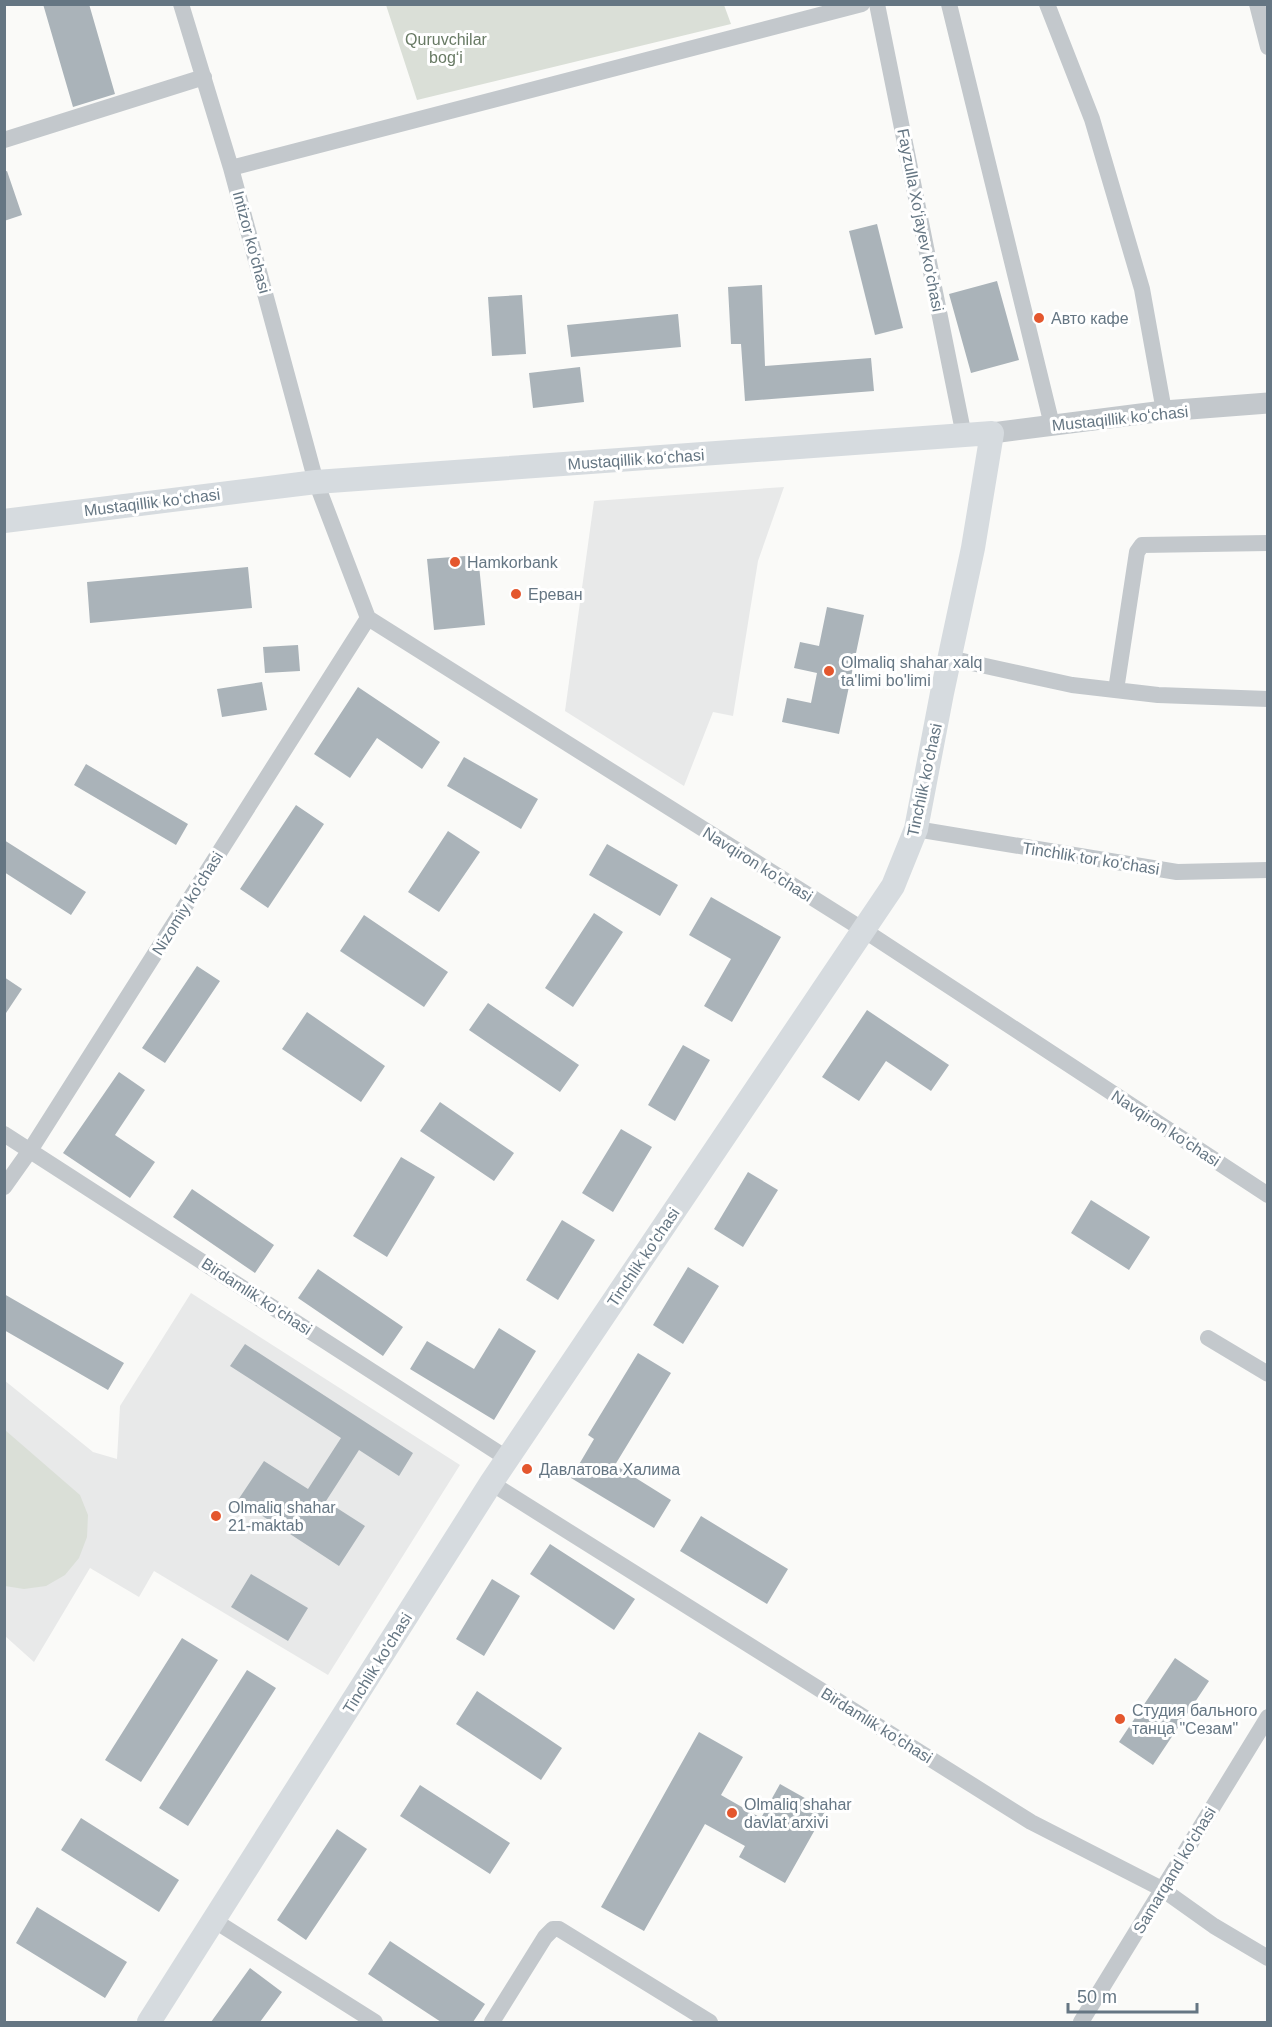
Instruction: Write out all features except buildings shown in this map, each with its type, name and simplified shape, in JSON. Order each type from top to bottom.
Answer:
[{"type":"main road","name":"Mustaqillik koʻchasi","points":[[4,521],[316,482],[992,433]]},
{"type":"main road","name":"Tinchlik ko'chasi","points":[[149,2022],[491,1483],[893,886],[916,829],[973,548],[992,433]]},
{"type":"street","name":"Intizor ko'chasi","points":[[181,4],[231,168],[316,482]]},
{"type":"street","points":[[231,168],[862,4]]},
{"type":"street","name":"Fayzulla Xo‘jayev ko'chasi","points":[[877,4],[964,436]]},
{"type":"street","points":[[949,4],[1052,425]]},
{"type":"street","points":[[1047,4],[1092,119],[1142,289],[1164,411]]},
{"type":"street","points":[[1257,4],[1268,46]]},
{"type":"street","points":[[4,140],[204,77]]},
{"type":"street","name":"Mustaqillik koʻchasi","points":[[992,433],[1164,411],[1268,403]]},
{"type":"street","points":[[316,482],[368,618]]},
{"type":"street","points":[[1116,690],[1137,552],[1142,545],[1268,543]]},
{"type":"street","name":"Navqiron ko'chasi","points":[[368,618],[862,929],[1268,1195]]},
{"type":"street","name":"Nizomiy ko'chasi","points":[[4,1187],[31,1149],[368,618]]},
{"type":"street","points":[[949,658],[1072,685],[1158,695],[1268,699]]},
{"type":"street","name":"Tinchlik tor ko'chasi","points":[[916,829],[1177,872],[1268,870]]},
{"type":"street","name":"Birdamlik ko'chasi","points":[[4,1134],[31,1149],[508,1459]]},
{"type":"street","points":[[1208,1338],[1268,1374]]},
{"type":"street","name":"Birdamlik ko'chasi","points":[[491,1483],[1031,1822],[1162,1889],[1214,1926],[1268,1958]]},
{"type":"street","name":"Samarqand ko'chasi","points":[[1081,2022],[1268,1717]]},
{"type":"street","points":[[215,1921],[375,2022]]},
{"type":"street","points":[[492,2022],[545,1937],[553,1929],[559,1929],[710,2022]]},
{"type":"shaded area","points":[[784,487],[758,561],[733,716],[713,712],[684,786],[565,711],[594,501]]},
{"type":"shaded area","name":"Olmaliq shahar 21-maktab","points":[[191,1293],[460,1465],[328,1675],[154,1571],[139,1597],[90,1568],[34,1662],[5,1636],[4,1380],[93,1452],[117,1459],[120,1406]]},
{"type":"green space","name":"Quruvchilar bogʻi","points":[[386,5],[724,5],[731,24],[417,100]]},
{"type":"green space","points":[[5,1430],[80,1495],[88,1515],[87,1537],[79,1558],[65,1575],[46,1586],[24,1589],[5,1586]]},
{"type":"place","name":"Авто кафе","points":[[1039,318]]},
{"type":"place","name":"Hamkorbank","points":[[455,562]]},
{"type":"place","name":"Ереван","points":[[516,594]]},
{"type":"place","name":"Olmaliq shahar xalq ta'limi bo'limi","points":[[829,671]]},
{"type":"place","name":"Давлатова Халима","points":[[527,1469]]},
{"type":"place","name":"Olmaliq shahar 21-maktab","points":[[216,1516]]},
{"type":"place","name":"Студия бального танца \"Сезам\"","points":[[1120,1719]]},
{"type":"place","name":"Olmaliq shahar davlat arxivi","points":[[732,1813]]}]
